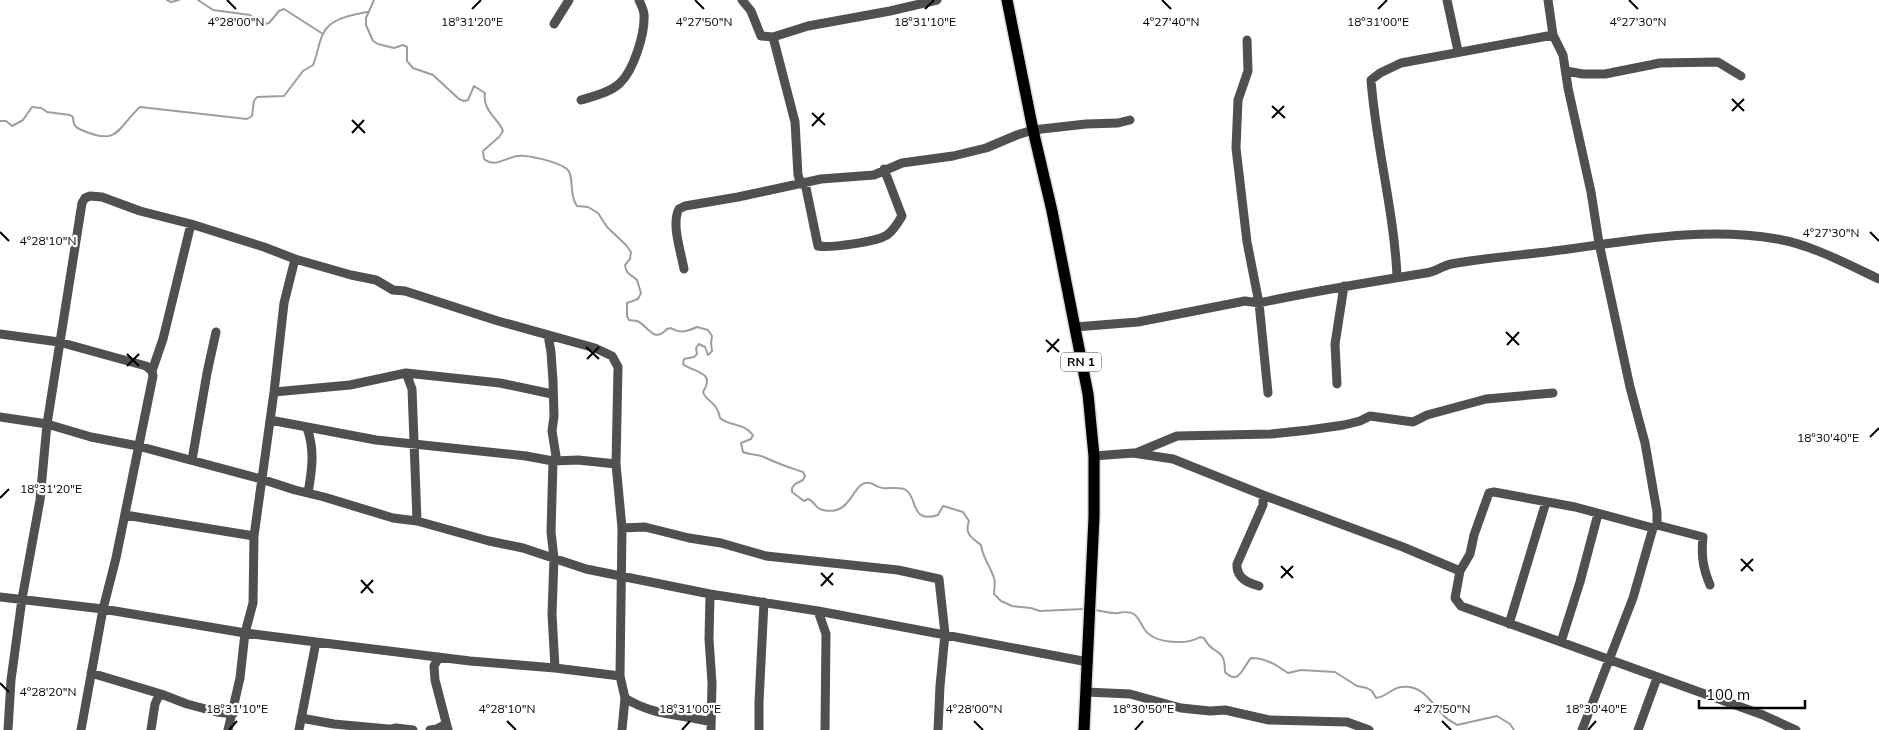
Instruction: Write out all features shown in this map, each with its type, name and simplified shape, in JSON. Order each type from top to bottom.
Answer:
[{"type":"main road","name":"RN 1","points":[[1007,0],[1052,211],[1088,394],[1094,456],[1094,517],[1084,730]]},
{"type":"street","points":[[554,24],[569,0]]},
{"type":"street","points":[[582,100],[619,85],[627,76],[638,49],[644,26],[644,12],[639,0]]},
{"type":"street","points":[[742,0],[751,11],[761,36],[773,37],[808,26],[937,0]]},
{"type":"street","points":[[1447,0],[1458,52]]},
{"type":"street","points":[[1548,0],[1553,35],[1563,55],[1568,88],[1591,192],[1599,243],[1645,443],[1657,512],[1655,527],[1633,598],[1582,730]]},
{"type":"street","points":[[1397,276],[1396,248],[1389,212],[1372,80],[1380,73],[1401,63],[1553,35]]},
{"type":"street","points":[[773,37],[795,122],[798,174],[803,184],[818,246],[829,248],[879,238],[895,228],[902,216],[884,169]]},
{"type":"street","points":[[1247,40],[1248,71],[1238,100],[1236,148],[1247,242],[1259,303],[1268,393]]},
{"type":"street","points":[[1566,71],[1583,74],[1605,74],[1660,63],[1718,62],[1741,76]]},
{"type":"street","points":[[684,269],[676,231],[675,216],[679,209],[821,179],[874,175],[884,169],[902,163],[953,156],[986,148],[1034,130],[1086,124],[1118,123],[1130,120]]},
{"type":"street","points":[[8,730],[11,680],[22,600],[40,500],[47,424],[59,342],[82,203],[85,198],[90,196],[102,197],[140,211],[191,224],[295,259],[376,280],[393,290],[405,291],[548,336],[595,348],[612,356],[617,363],[616,464],[622,528],[620,676],[625,698],[622,730]]},
{"type":"street","points":[[80,730],[103,609],[116,558],[153,376],[152,370],[163,339],[191,224]]},
{"type":"street","points":[[1075,327],[1138,322],[1245,301],[1259,303],[1397,276],[1429,273],[1448,264],[1491,257],[1599,243],[1691,234],[1778,239],[1811,250],[1879,279]]},
{"type":"street","points":[[228,730],[240,678],[245,633],[253,603],[254,536],[284,303],[295,259]]},
{"type":"street","points":[[1337,384],[1335,344],[1344,286]]},
{"type":"street","points":[[192,460],[206,373],[216,332]]},
{"type":"street","points":[[0,334],[59,342],[146,366],[152,370]]},
{"type":"street","points":[[548,336],[551,352],[554,416],[552,431],[556,456],[553,461],[551,532],[554,558],[552,614],[555,668]]},
{"type":"street","points":[[274,392],[350,385],[406,373],[500,383],[552,394]]},
{"type":"street","points":[[406,373],[412,389],[417,521]]},
{"type":"street","points":[[1133,454],[1177,436],[1271,434],[1344,425],[1370,416],[1413,422],[1427,415],[1486,399],[1553,393]]},
{"type":"street","points":[[0,417],[47,424],[91,437],[138,446],[192,460],[393,518],[417,521],[554,558],[586,569],[710,594],[818,611],[1088,662]]},
{"type":"street","points":[[270,420],[376,440],[526,456],[553,461],[578,460],[616,464]]},
{"type":"street","points":[[307,428],[312,441],[313,457],[308,493]]},
{"type":"street","points":[[1094,456],[1133,454],[1173,459],[1403,547],[1460,571]]},
{"type":"street","points":[[1710,585],[1703,568],[1701,552],[1703,538],[1575,507],[1494,492],[1489,493],[1474,535],[1470,554],[1460,571],[1455,598],[1460,606],[1762,715],[1796,730]]},
{"type":"street","points":[[1259,586],[1251,584],[1240,577],[1236,571],[1237,564],[1262,506],[1263,495]]},
{"type":"street","points":[[1509,624],[1546,502]]},
{"type":"street","points":[[124,514],[254,536]]},
{"type":"street","points":[[1561,642],[1580,582],[1598,514]]},
{"type":"street","points":[[622,528],[645,527],[689,538],[721,543],[766,556],[898,570],[938,579],[945,634],[938,730]]},
{"type":"street","points":[[625,698],[651,711],[711,726],[710,594]]},
{"type":"street","points":[[0,597],[103,609],[245,633],[470,661],[620,676]]},
{"type":"street","points":[[759,730],[758,702],[764,602]]},
{"type":"street","points":[[818,611],[826,634],[826,730]]},
{"type":"street","points":[[298,730],[316,642]]},
{"type":"street","points":[[430,730],[447,727],[435,680],[434,666],[439,656]]},
{"type":"street","points":[[91,673],[161,694],[187,704],[233,714]]},
{"type":"street","points":[[1638,730],[1657,678]]},
{"type":"street","points":[[1086,692],[1130,694],[1181,708],[1210,711],[1225,710],[1269,720],[1347,722],[1369,730]]},
{"type":"street","points":[[151,730],[155,704],[161,694]]},
{"type":"street","points":[[301,718],[334,724],[413,730]]},
{"type":"waterway","points":[[167,0],[171,2],[179,0]]},
{"type":"waterway","points":[[198,0],[213,10],[250,15],[264,24],[269,23],[279,11],[284,9],[323,34]]},
{"type":"waterway","points":[[374,0],[366,18],[366,25],[373,41],[394,48],[403,45],[407,47],[407,61],[413,68],[433,75],[459,99],[468,100],[474,86],[485,93],[488,110],[503,131],[483,151],[484,159],[488,162],[496,163],[517,156],[528,156],[550,161],[567,169],[571,176],[573,196],[577,206],[588,207],[598,213],[607,227],[631,252],[630,259],[625,265],[628,273],[637,280],[641,293],[638,299],[627,303],[627,316],[629,320],[641,323],[651,332],[658,335],[671,328],[681,331],[697,327],[708,330],[712,336],[712,351],[708,355],[705,347],[699,344],[696,348],[697,354],[694,357],[684,359],[683,364],[705,376],[707,380],[703,392],[717,408],[720,418],[728,423],[745,428],[753,435],[751,439],[741,443],[743,452],[761,456],[803,472],[805,476],[803,480],[795,484],[792,492],[804,501],[810,500],[823,510],[833,511],[840,508],[846,504],[859,487],[869,483],[881,488],[906,490],[910,494],[916,509],[923,516],[938,515],[943,506],[963,512],[969,521],[968,532],[981,545],[992,573],[995,582],[994,594],[1001,601],[1012,606],[1040,611],[1084,609]]},
{"type":"waterway","points":[[0,121],[6,121],[12,126],[23,120],[32,107],[41,108],[47,112],[70,115],[73,117],[74,125],[79,129],[104,136],[117,132],[140,107],[247,119],[252,116],[254,101],[257,97],[284,96],[303,71],[313,65],[322,37],[331,24],[342,18],[367,12]]},
{"type":"waterway","points":[[1095,610],[1112,613],[1132,613],[1150,635],[1163,640],[1180,642],[1200,637],[1204,638],[1211,648],[1221,654],[1225,672],[1230,676],[1238,676],[1251,658],[1266,661],[1288,673],[1301,670],[1335,672],[1357,686],[1372,691],[1376,698],[1401,687],[1415,688],[1421,691],[1446,717],[1457,725],[1497,716],[1510,724],[1514,730]]}]
